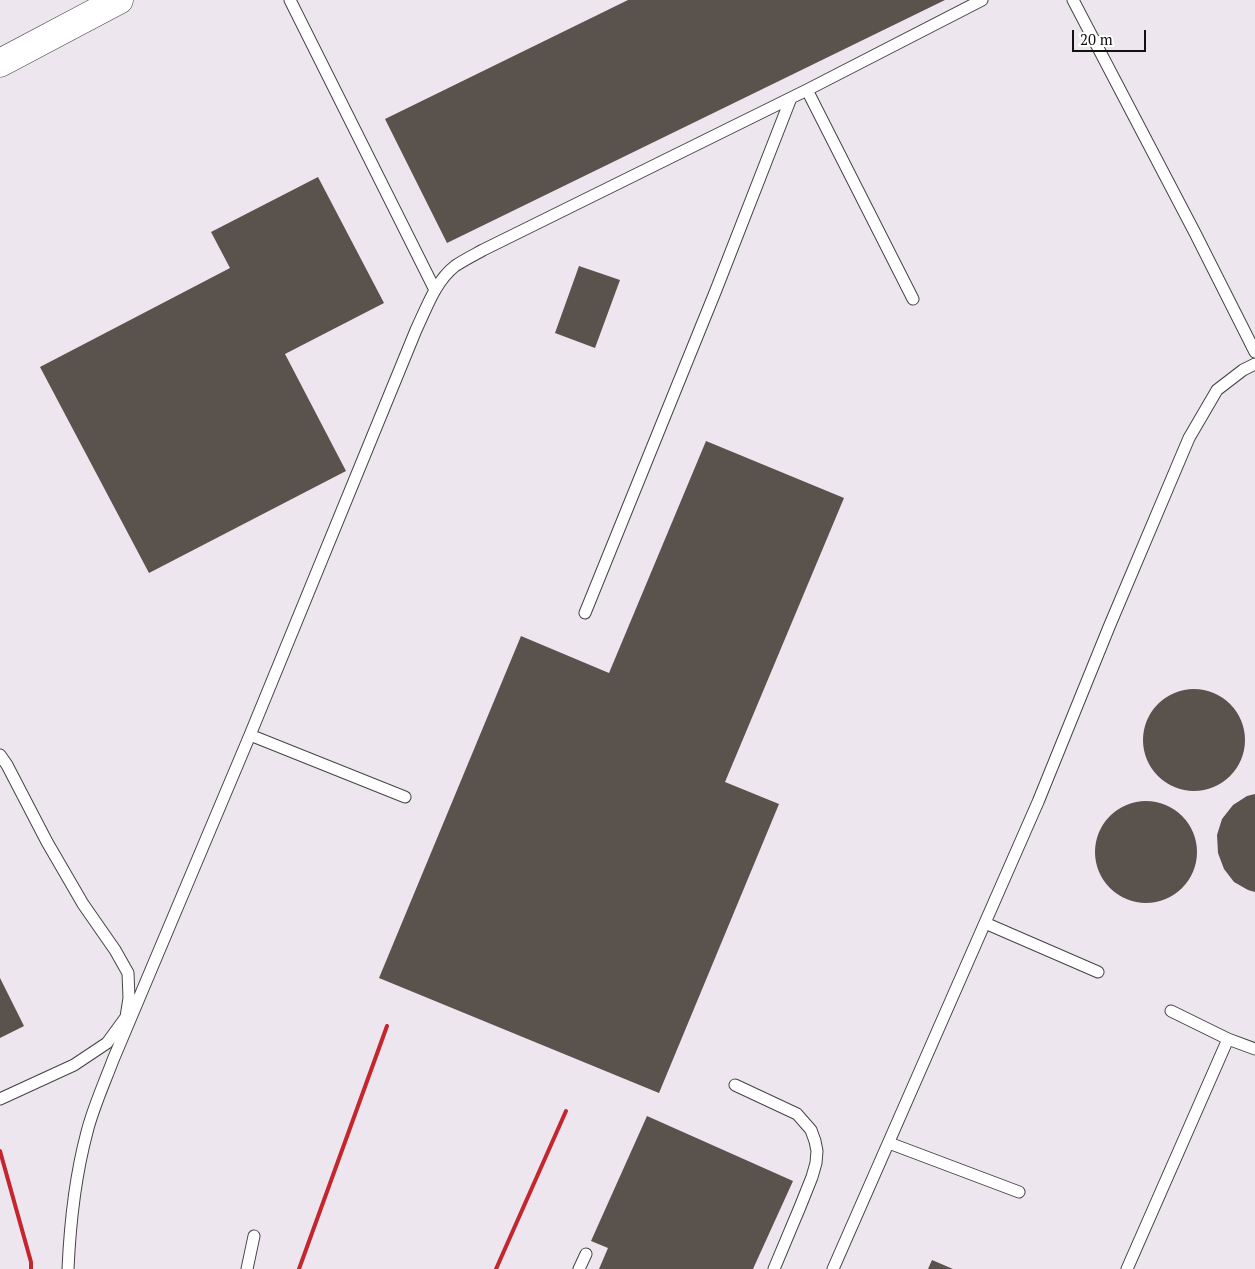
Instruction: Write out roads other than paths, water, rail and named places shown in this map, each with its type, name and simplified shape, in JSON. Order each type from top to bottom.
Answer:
[{"type":"street","points":[[0,63],[119,0]]},
{"type":"lane","points":[[290,0],[435,290]]},
{"type":"lane","points":[[68,1269],[70,1225],[86,1133],[116,1051],[250,736],[412,340],[435,290],[444,277],[455,266],[483,250],[807,90],[982,0]]},
{"type":"lane","points":[[1073,0],[1255,352]]},
{"type":"lane","points":[[807,90],[913,299]]},
{"type":"lane","points":[[585,613],[791,98]]},
{"type":"lane","points":[[833,1269],[1038,802],[1109,627],[1190,438],[1217,390],[1243,370],[1255,364]]},
{"type":"lane","points":[[250,736],[405,797]]},
{"type":"lane","points":[[0,756],[83,904],[115,950],[128,973],[130,998],[126,1017],[107,1043],[74,1066],[0,1099]]},
{"type":"lane","points":[[985,923],[1098,972]]},
{"type":"lane","points":[[1171,1011],[1228,1039],[1255,1049]]},
{"type":"lane","points":[[1127,1269],[1228,1039]]},
{"type":"lane","points":[[735,1086],[797,1114],[811,1130],[815,1141],[817,1151],[816,1163],[812,1177],[774,1269]]},
{"type":"lane","points":[[889,1143],[1019,1192]]},
{"type":"lane","points":[[247,1269],[254,1236]]},
{"type":"lane","points":[[580,1269],[586,1254]]},
{"type":"railway","points":[[299,1269],[387,1026]]},
{"type":"railway","points":[[496,1269],[566,1111]]},
{"type":"railway","points":[[0,1151],[31,1262],[31,1269]]}]
